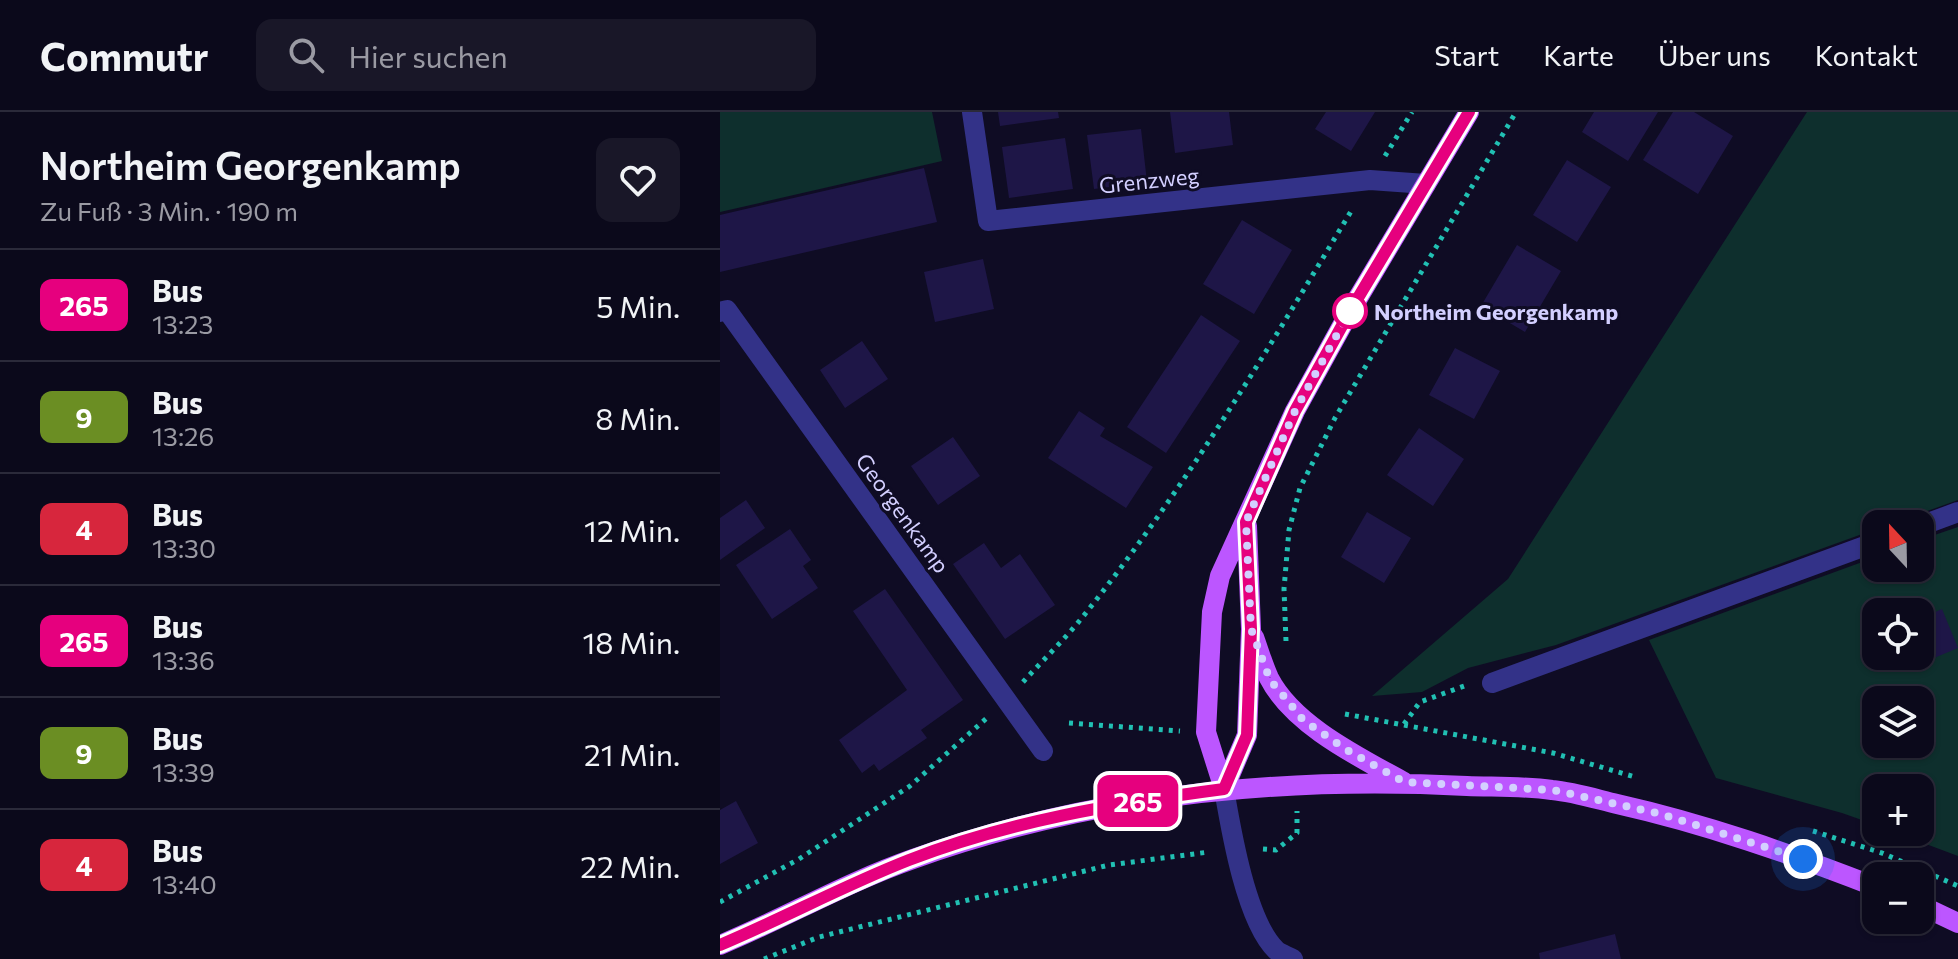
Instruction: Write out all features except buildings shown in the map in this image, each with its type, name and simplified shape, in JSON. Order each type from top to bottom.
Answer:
[{"type":"main road","points":[[1224,789],[1206,732],[1212,612],[1220,576],[1295,411],[1349,313],[1469,112]]},
{"type":"main road","points":[[1224,789],[1247,735],[1251,629],[1246,522]]},
{"type":"main road","points":[[1251,629],[1270,680],[1303,720],[1347,750],[1404,782]]},
{"type":"main road","points":[[720,945],[862,879],[963,842],[1085,810],[1224,789],[1297,784],[1404,782],[1553,790],[1661,814],[1778,849],[1862,882]]},
{"type":"main road","points":[[1934,912],[1958,923]]},
{"type":"street","name":"Grenzweg","points":[[972,112],[988,221],[1370,180],[1426,184]]},
{"type":"street","name":"Georgenkamp","points":[[720,312],[727,310],[1008,698],[1043,751]]},
{"type":"street","points":[[1934,521],[1958,512]]},
{"type":"street","points":[[1492,683],[1862,547]]},
{"type":"street","points":[[1224,789],[1233,848],[1258,923],[1277,951],[1293,959]]},
{"type":"path","points":[[720,902],[799,859],[910,786],[1008,698],[1079,621],[1175,493],[1263,357],[1412,112]]},
{"type":"path","points":[[1291,653],[1286,643],[1284,589],[1289,530],[1300,488],[1335,418],[1516,112]]},
{"type":"path","points":[[1334,709],[1346,715],[1403,725],[1420,702],[1466,685],[1492,683]]},
{"type":"path","points":[[764,959],[819,937],[1109,865],[1233,848],[1276,850],[1297,833],[1297,784]]},
{"type":"green space","points":[[720,112],[932,112],[942,161],[720,212]]},
{"type":"green space","points":[[1807,112],[1958,112],[1958,500],[1930,510],[1862,510],[1862,534],[1556,645],[1468,668],[1422,692],[1372,696],[1508,579]]},
{"type":"green space","points":[[1958,527],[1958,856],[1931,846],[1934,846],[1934,774],[1862,774],[1862,820],[1716,778],[1649,640],[1862,562],[1862,582],[1934,582],[1934,535]]},
{"type":"bus line","name":"265","points":[[720,945],[911,859],[963,842],[1085,810],[1224,789],[1247,735],[1251,629],[1246,522],[1295,411],[1349,313],[1469,112]]},
{"type":"place","name":"Northeim Georgenkamp","points":[[1350,311]]},
{"type":"route","points":[[1350,311],[1295,411],[1246,522],[1251,629],[1270,680],[1303,720],[1347,750],[1404,782],[1553,790],[1661,814],[1803,859]]}]
